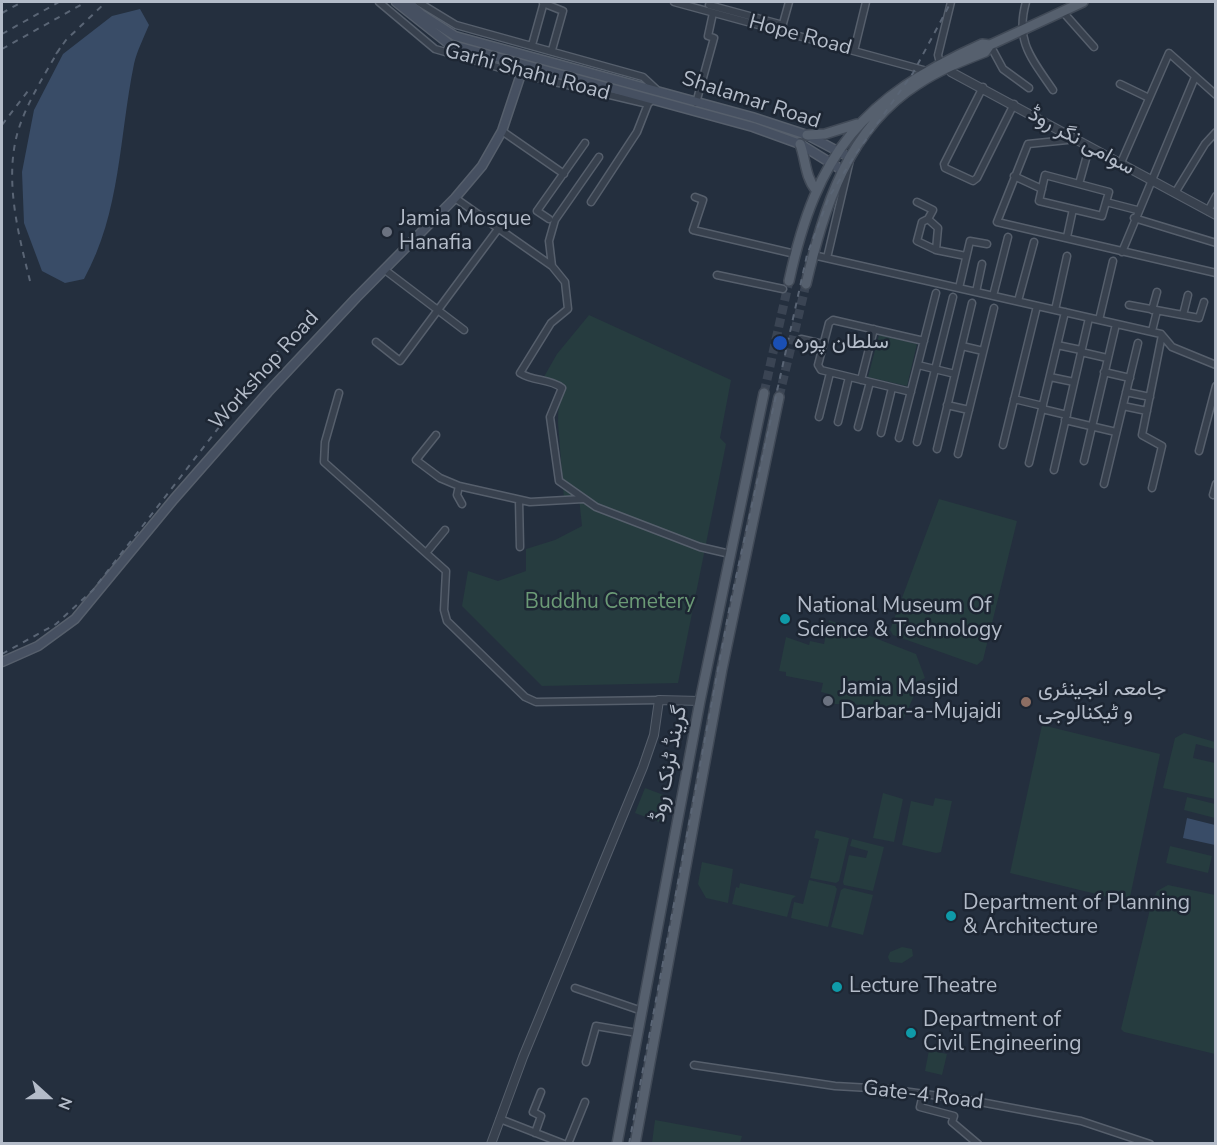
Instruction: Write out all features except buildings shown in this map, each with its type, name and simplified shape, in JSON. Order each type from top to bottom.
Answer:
[{"type":"main road","name":"Shalamar Road","points":[[396,2],[449,44],[637,95],[650,102],[753,127],[800,144],[842,170]]},
{"type":"main road","name":"Shalamar Road","points":[[408,2],[421,14],[455,36],[753,117],[807,135],[849,157]]},
{"type":"main road","points":[[806,284],[824,212],[842,170],[849,157],[896,101],[944,65],[982,44],[990,45],[1083,2]]},
{"type":"main road","points":[[786,285],[816,190],[837,150],[858,124],[893,93],[927,71],[944,65]]},
{"type":"main road","name":"Workshop Road","points":[[2,662],[38,646],[75,619],[174,499],[268,392],[456,198],[482,166],[502,131],[521,74]]},
{"type":"main road","points":[[807,135],[825,134],[858,124]]},
{"type":"main road","points":[[800,144],[807,166],[808,180],[816,190]]},
{"type":"main road","name":"گرینڈ ٹرنک روڈ","points":[[617,1143],[700,701],[765,393]]},
{"type":"main road","name":"گرینڈ ٹرنک روڈ","points":[[635,1143],[723,669],[779,397]]},
{"type":"main road","points":[[631,1065],[648,1070]]},
{"type":"street","name":"Garhi Shahu Road","points":[[379,2],[435,49],[521,74],[650,102]]},
{"type":"street","name":"Garhi Shahu Road","points":[[418,2],[456,25],[643,77],[657,90]]},
{"type":"street","points":[[532,45],[543,2],[563,11],[552,50]]},
{"type":"street","name":"Hope Road","points":[[674,2],[782,28],[927,71]]},
{"type":"street","points":[[709,5],[782,28],[789,2]]},
{"type":"street","points":[[854,51],[866,2]]},
{"type":"street","points":[[944,65],[938,55],[951,2]]},
{"type":"street","points":[[1026,2],[1020,22],[1021,32],[1037,67],[1053,90]]},
{"type":"street","points":[[1063,12],[1094,47]]},
{"type":"street","points":[[696,103],[714,38],[708,36],[713,13]]},
{"type":"street","points":[[990,45],[1003,69],[1029,88]]},
{"type":"street","points":[[1120,165],[1169,53],[1215,96]]},
{"type":"street","name":"سوامی نگر روڈ","points":[[944,65],[951,72],[983,87],[1089,148],[1212,213]]},
{"type":"street","points":[[1122,252],[1137,210],[1195,77]]},
{"type":"street","points":[[1120,84],[1148,97]]},
{"type":"street","points":[[983,87],[944,164],[945,168],[957,175],[973,181],[977,178],[1014,104]]},
{"type":"street","points":[[591,202],[637,132],[650,102]]},
{"type":"street","points":[[502,131],[564,174]]},
{"type":"street","points":[[1174,193],[1215,132]]},
{"type":"street","points":[[1070,137],[1067,140],[1029,144],[997,222],[1215,273]]},
{"type":"street","points":[[549,219],[537,211],[585,143]]},
{"type":"street","points":[[1079,184],[1089,148]]},
{"type":"street","points":[[552,267],[549,241],[555,220],[599,157]]},
{"type":"street","points":[[827,258],[850,166],[849,157]]},
{"type":"street","points":[[1014,176],[1042,189]]},
{"type":"street","points":[[1045,176],[1079,184],[1109,192],[1102,216],[1039,201],[1045,176]]},
{"type":"street","points":[[1212,213],[1215,196]]},
{"type":"street","points":[[695,197],[703,200],[693,230],[795,254]]},
{"type":"street","points":[[456,198],[552,267],[565,282],[568,309],[551,323],[520,373],[530,380],[556,383],[562,388],[550,417],[559,481],[596,507],[700,547],[730,554]]},
{"type":"street","points":[[917,202],[933,210],[928,219],[922,222],[917,241],[936,250],[966,256]]},
{"type":"street","points":[[1106,202],[1137,210]]},
{"type":"street","points":[[1067,237],[1073,209]]},
{"type":"street","points":[[1134,218],[1215,243]]},
{"type":"street","points":[[928,219],[938,228],[936,250]]},
{"type":"street","points":[[376,342],[400,361],[498,229]]},
{"type":"street","points":[[993,296],[1008,237]]},
{"type":"street","points":[[959,288],[970,241],[987,244]]},
{"type":"street","points":[[1018,302],[1034,242]]},
{"type":"street","points":[[813,255],[1152,332],[1162,335],[1172,347],[1215,363]]},
{"type":"street","points":[[1055,310],[1067,256]]},
{"type":"street","points":[[1099,320],[1113,261]]},
{"type":"street","points":[[976,292],[982,264]]},
{"type":"street","points":[[385,270],[464,330]]},
{"type":"street","points":[[717,274],[786,285]]},
{"type":"street","points":[[1152,332],[1157,292]]},
{"type":"street","points":[[899,438],[936,293]]},
{"type":"street","points":[[1183,315],[1188,295]]},
{"type":"street","points":[[917,442],[953,297]]},
{"type":"street","points":[[1129,305],[1199,318],[1204,302]]},
{"type":"street","points":[[937,449],[972,303]]},
{"type":"street","points":[[1003,445],[1037,306]]},
{"type":"street","points":[[958,454],[994,308]]},
{"type":"street","points":[[1029,463],[1065,312]]},
{"type":"street","points":[[1054,470],[1089,318]]},
{"type":"street","points":[[911,392],[821,370],[818,365],[823,344],[830,321],[924,341]]},
{"type":"street","points":[[1083,462],[1116,324]]},
{"type":"street","points":[[861,380],[874,329]]},
{"type":"street","points":[[1152,488],[1162,446],[1143,437],[1162,335]]},
{"type":"street","points":[[801,339],[823,344]]},
{"type":"street","points":[[1104,484],[1138,343]]},
{"type":"street","points":[[1057,345],[1107,358]]},
{"type":"street","points":[[962,346],[983,351]]},
{"type":"street","points":[[918,365],[955,374]]},
{"type":"street","points":[[1104,372],[1130,378]]},
{"type":"street","points":[[819,417],[830,373]]},
{"type":"street","points":[[1050,376],[1074,382]]},
{"type":"street","points":[[838,422],[849,377]]},
{"type":"street","points":[[858,428],[870,382]]},
{"type":"street","points":[[1199,451],[1215,386]]},
{"type":"street","points":[[881,433],[892,387]]},
{"type":"street","points":[[1126,392],[1150,397]]},
{"type":"street","points":[[339,393],[325,441],[324,462],[446,571],[444,610],[447,621],[530,701],[700,701]]},
{"type":"street","points":[[1014,399],[1116,432]]},
{"type":"street","points":[[947,405],[969,410]]},
{"type":"street","points":[[1123,406],[1147,411]]},
{"type":"street","points":[[436,435],[416,460],[440,478],[459,486],[530,502],[584,499]]},
{"type":"street","points":[[1213,495],[1215,484]]},
{"type":"street","points":[[459,486],[457,495],[462,504]]},
{"type":"street","points":[[519,500],[520,547]]},
{"type":"street","points":[[426,553],[445,530]]},
{"type":"street","points":[[491,1143],[643,767],[654,735],[659,700]]},
{"type":"street","points":[[575,988],[642,1011]]},
{"type":"street","points":[[586,1062],[596,1026],[637,1033]]},
{"type":"street","name":"Gate-4 Road","points":[[694,1065],[836,1086],[923,1094],[1081,1121],[1149,1143]]},
{"type":"street","points":[[535,1133],[541,1116],[533,1112],[541,1092]]},
{"type":"street","points":[[923,1094],[920,1107],[954,1116],[952,1122],[978,1143]]},
{"type":"street","points":[[568,1143],[585,1102]]},
{"type":"street","points":[[500,1119],[564,1143]]},
{"type":"green space","name":"Buddhu Cemetery","points":[[589,315],[731,380],[720,438],[726,444],[678,683],[542,686],[462,606],[468,571],[498,581],[526,571],[526,549],[555,540],[582,526],[579,498],[564,499],[558,423],[559,386],[541,382],[557,354]]},
{"type":"green space","points":[[879,335],[917,344],[907,386],[868,377]]},
{"type":"green space","points":[[939,499],[1017,521],[983,660],[977,665],[893,635],[890,630]]},
{"type":"green space","points":[[829,620],[916,654],[925,678],[921,680],[904,718],[890,715],[891,710],[868,705],[834,704],[829,694],[821,692],[823,683],[786,676],[786,672],[779,671],[786,637],[809,645],[810,641],[824,644]]},
{"type":"green space","points":[[1042,725],[1160,754],[1129,902],[1010,873]]},
{"type":"green space","points":[[1184,733],[1215,742],[1215,749],[1196,744],[1193,758],[1215,763],[1215,799],[1163,788],[1175,738]]},
{"type":"green space","points":[[645,788],[669,797],[659,822],[635,813]]},
{"type":"green space","points":[[883,793],[903,799],[894,842],[873,838]]},
{"type":"green space","points":[[1187,797],[1215,804],[1215,818],[1184,810]]},
{"type":"green space","points":[[935,798],[952,801],[941,852],[936,853],[902,845],[911,801],[933,806]]},
{"type":"green space","points":[[816,830],[849,838],[839,881],[836,883],[810,878],[819,839],[814,838]]},
{"type":"green space","points":[[852,839],[884,847],[873,891],[844,885],[849,855],[866,858],[868,851],[850,846]]},
{"type":"green space","points":[[1170,846],[1212,856],[1208,873],[1166,863]]},
{"type":"green space","points":[[702,862],[733,869],[728,903],[706,898],[698,884]]},
{"type":"green space","points":[[809,880],[835,886],[837,889],[828,927],[791,918],[794,902],[803,904]]},
{"type":"green space","points":[[740,883],[796,896],[792,899],[787,917],[732,904],[736,887],[739,888]]},
{"type":"green space","points":[[1168,885],[1215,895],[1215,1054],[1124,1032],[1121,1029],[1152,901],[1157,891]]},
{"type":"green space","points":[[844,888],[873,895],[863,935],[831,927],[841,890]]},
{"type":"green space","points":[[902,947],[912,949],[913,956],[902,963],[890,962],[888,957],[890,952]]},
{"type":"green space","points":[[929,1050],[947,1054],[942,1075],[925,1071]]},
{"type":"green space","points":[[655,1120],[742,1136],[740,1143],[652,1143]]},
{"type":"water","points":[[140,9],[149,25],[134,64],[117,174],[105,227],[84,279],[65,283],[42,271],[24,223],[22,172],[34,110],[63,54],[112,16]]},
{"type":"water","points":[[1187,818],[1215,825],[1215,845],[1183,838]]},
{"type":"tunnel","points":[[764,393],[789,281]]},
{"type":"tunnel","points":[[779,397],[806,284]]},
{"type":"railway","points":[[2,13],[22,2]]},
{"type":"railway","points":[[2,34],[59,2]]},
{"type":"railway","points":[[2,49],[86,2]]},
{"type":"railway","points":[[56,54],[66,40],[106,2]]},
{"type":"railway","points":[[629,1144],[731,600],[807,255],[829,197],[855,155],[913,73],[951,2]]},
{"type":"railway","points":[[30,281],[14,206],[12,187],[14,149],[26,109],[60,48]]},
{"type":"railway","points":[[2,125],[31,87]]},
{"type":"railway","points":[[2,654],[56,624],[93,590],[302,320]]},
{"type":"place","name":"Jamia Mosque Hanafia","points":[[387,232]]},
{"type":"place","name":"سلطان پورہ","points":[[780,343]]},
{"type":"place","name":"National Museum Of Science & Technology","points":[[785,619]]},
{"type":"place","name":"Jamia Masjid Darbar-a-Mujajdi","points":[[828,701]]},
{"type":"place","name":"جامعہ انجینئری و ٹیکنالوجی","points":[[1026,702]]},
{"type":"place","name":"Department of Planning & Architecture","points":[[951,916]]},
{"type":"place","name":"Lecture Theatre","points":[[837,987]]},
{"type":"place","name":"Department of Civil Engineering","points":[[911,1033]]}]
